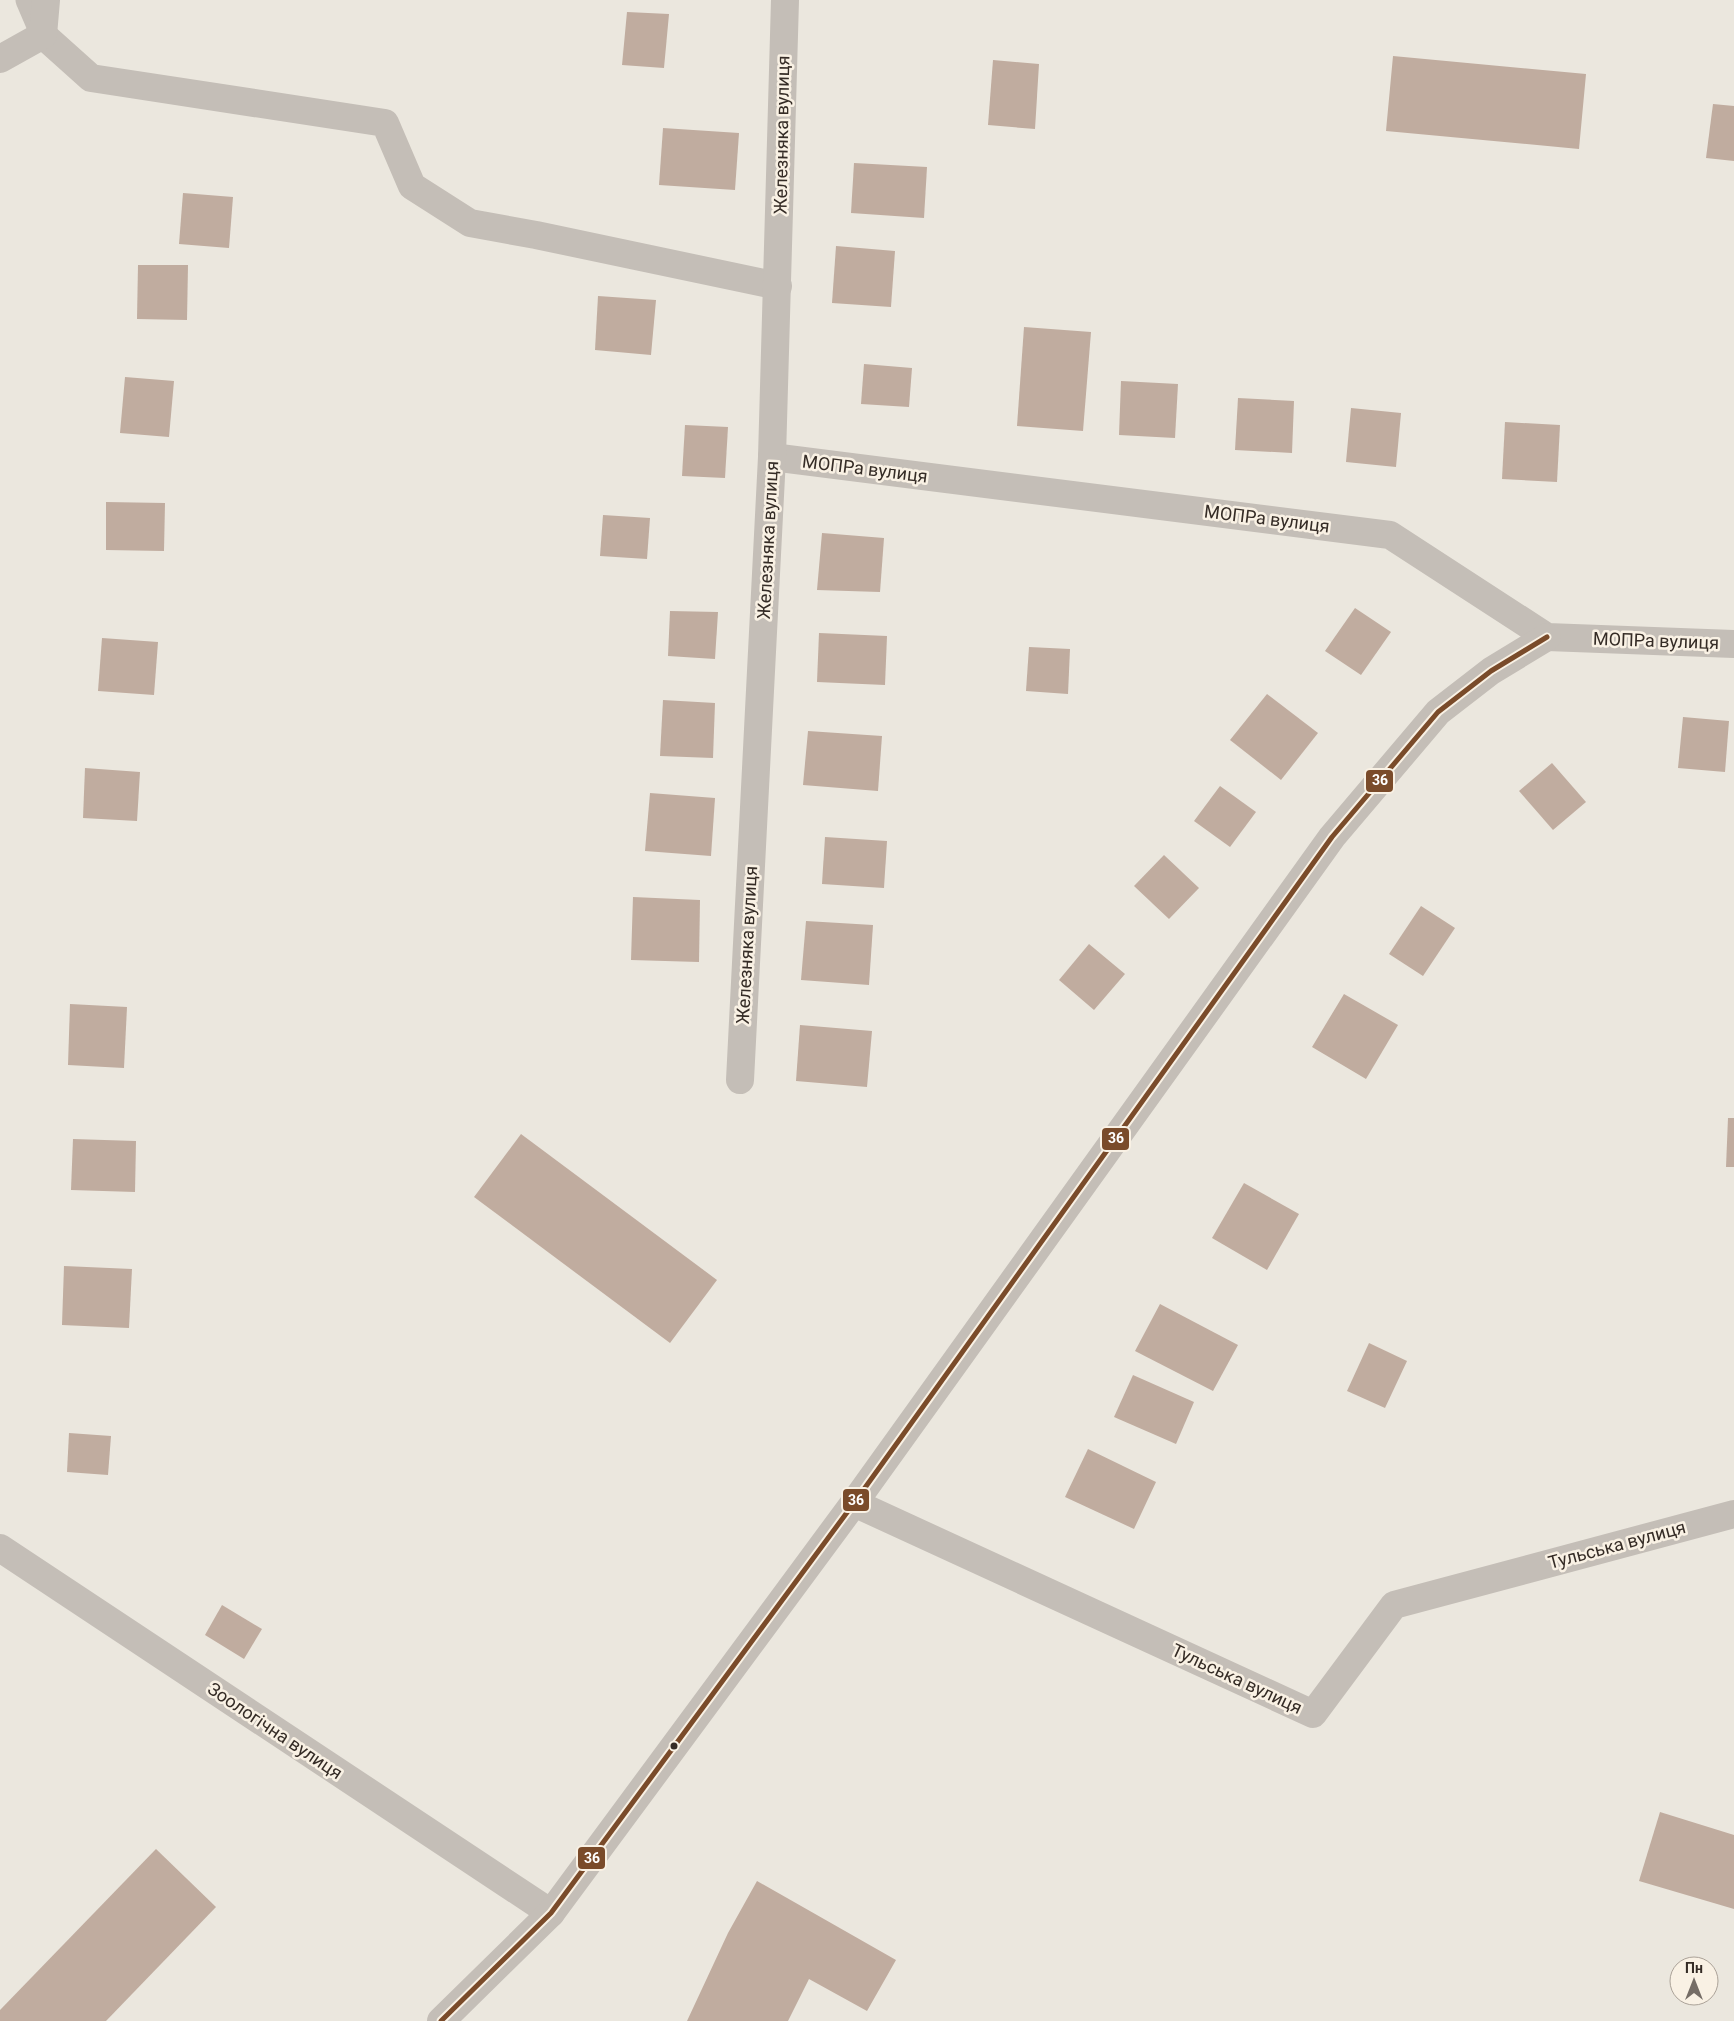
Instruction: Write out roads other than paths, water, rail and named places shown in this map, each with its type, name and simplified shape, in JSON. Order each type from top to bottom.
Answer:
[{"type":"street","points":[[43,35],[46,0]]},
{"type":"street","name":"Железняка вулиця","points":[[740,1080],[772,457],[785,0]]},
{"type":"street","points":[[0,59],[43,35]]},
{"type":"street","points":[[43,35],[91,78],[385,123],[412,186],[470,223],[778,286]]},
{"type":"street","name":"МОПРа вулиця","points":[[772,457],[1390,535],[1547,637],[1734,644]]},
{"type":"street","points":[[441,2021],[551,1913],[854,1503],[1332,837],[1438,712],[1491,671],[1547,637]]},
{"type":"street","name":"Тульська вулиця","points":[[854,1503],[1313,1714],[1394,1605],[1734,1514]]},
{"type":"street","name":"Зоологічна вулиця","points":[[0,1548],[551,1913]]},
{"type":"lane","points":[[28,0],[43,35]]}]
